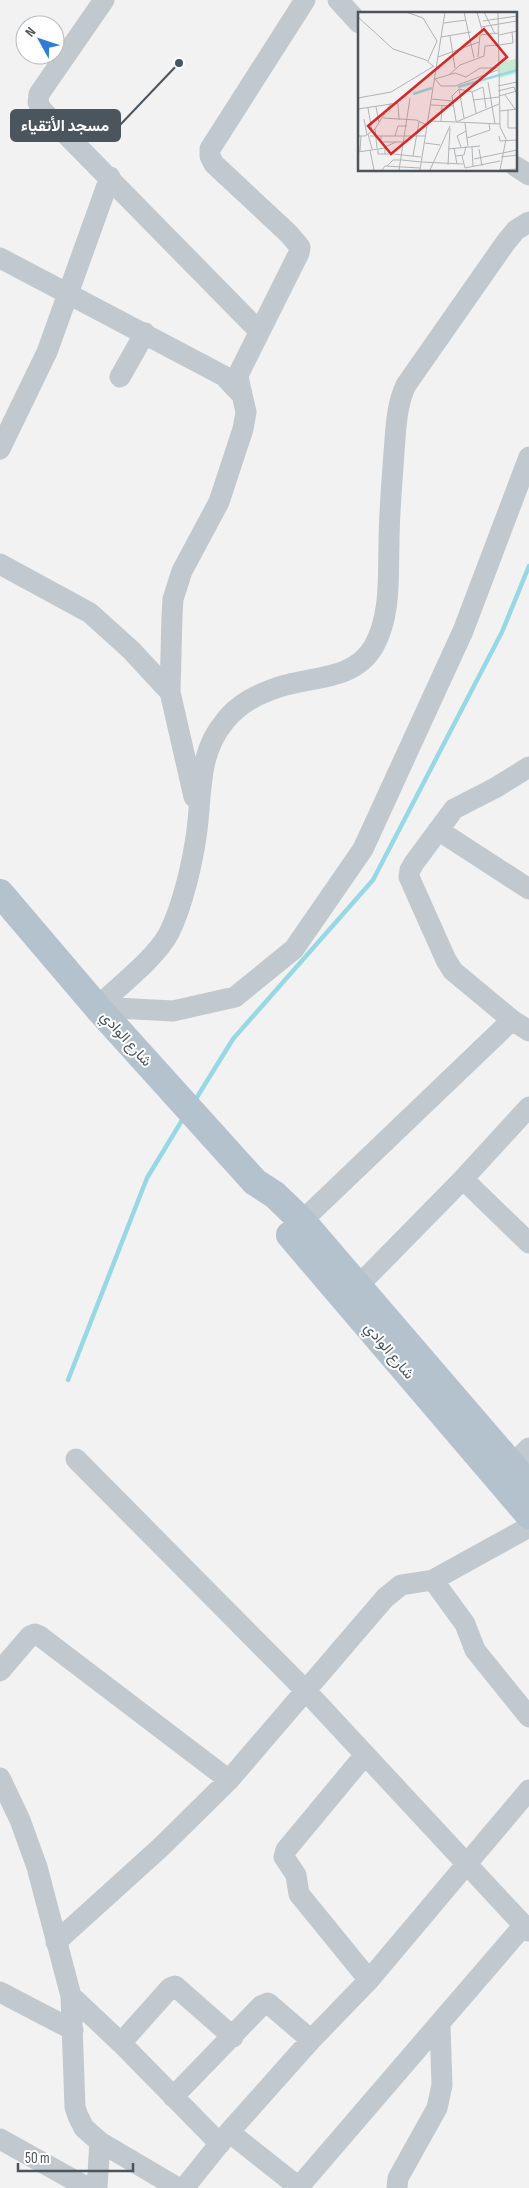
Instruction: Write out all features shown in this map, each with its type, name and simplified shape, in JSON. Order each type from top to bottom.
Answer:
[{"type":"main road","name":"شارع الوادي","points":[[0,893],[97,1007],[201,1123],[255,1182],[275,1195],[302,1221],[523,1466]]},
{"type":"main road","name":"شارع الوادي","points":[[255,1182],[264,1204],[529,1515]]},
{"type":"street","points":[[104,0],[39,94],[38,102],[41,109],[110,177],[259,331]]},
{"type":"street","points":[[197,832],[194,800],[170,692],[174,599],[182,571],[219,502],[243,430],[246,412],[238,377],[299,253],[300,247],[289,234],[214,164],[210,156],[210,148],[305,0]]},
{"type":"street","points":[[338,0],[358,22]]},
{"type":"street","points":[[516,167],[529,175]]},
{"type":"street","points":[[0,449],[47,352],[110,177]]},
{"type":"street","points":[[97,1007],[155,951],[168,934],[177,914],[197,832],[204,758],[213,738],[225,720],[238,707],[254,696],[280,686],[334,676],[352,668],[363,660],[374,645],[388,596],[392,479],[399,400],[406,385],[506,242],[516,230],[529,222]]},
{"type":"street","points":[[0,258],[224,376],[244,398]]},
{"type":"street","points":[[120,376],[145,333]]},
{"type":"street","points":[[97,1007],[174,1010],[235,997],[294,948],[368,840],[463,631],[529,457]]},
{"type":"street","points":[[0,564],[90,613],[131,650],[170,692]]},
{"type":"street","points":[[302,1221],[521,1026],[452,971],[409,877],[414,863],[454,809],[495,788],[529,767]]},
{"type":"street","points":[[438,830],[529,889]]},
{"type":"street","points":[[360,1285],[463,1179],[529,1107]]},
{"type":"street","points":[[463,1179],[529,1243]]},
{"type":"street","points":[[71,1996],[121,2043],[173,2097],[225,2138],[296,2185],[303,2182],[526,1928],[364,1756],[306,1691],[76,1459]]},
{"type":"street","points":[[56,1942],[161,1846],[229,1780],[385,1598],[401,1585],[433,1580],[529,1527]]},
{"type":"street","points":[[433,1580],[465,1624],[475,1650],[529,1717]]},
{"type":"street","points":[[0,1671],[30,1636],[36,1634],[229,1780]]},
{"type":"street","points":[[364,1756],[286,1850],[284,1857],[296,1875],[299,1894],[369,1980]]},
{"type":"street","points":[[0,1778],[20,1820],[37,1867],[71,1996],[75,2106],[84,2128],[100,2142],[178,2188]]},
{"type":"street","points":[[184,2188],[311,2040],[369,1980],[529,1790]]},
{"type":"street","points":[[121,2043],[170,1988],[175,1986],[234,2037]]},
{"type":"street","points":[[0,1992],[73,2030]]},
{"type":"street","points":[[173,2097],[234,2037],[261,2006],[268,2004],[311,2040]]},
{"type":"street","points":[[397,2188],[398,2178],[437,2108],[442,2085],[440,2025]]},
{"type":"street","points":[[0,2139],[88,2188]]},
{"type":"street","points":[[97,2188],[100,2142]]},
{"type":"waterway","points":[[194,1102],[233,1039],[373,880],[502,632],[529,566]]},
{"type":"waterway","points":[[68,1380],[147,1178],[184,1117]]},
{"type":"place","name":"مسجد الأتقياء","points":[[179,63]]}]
